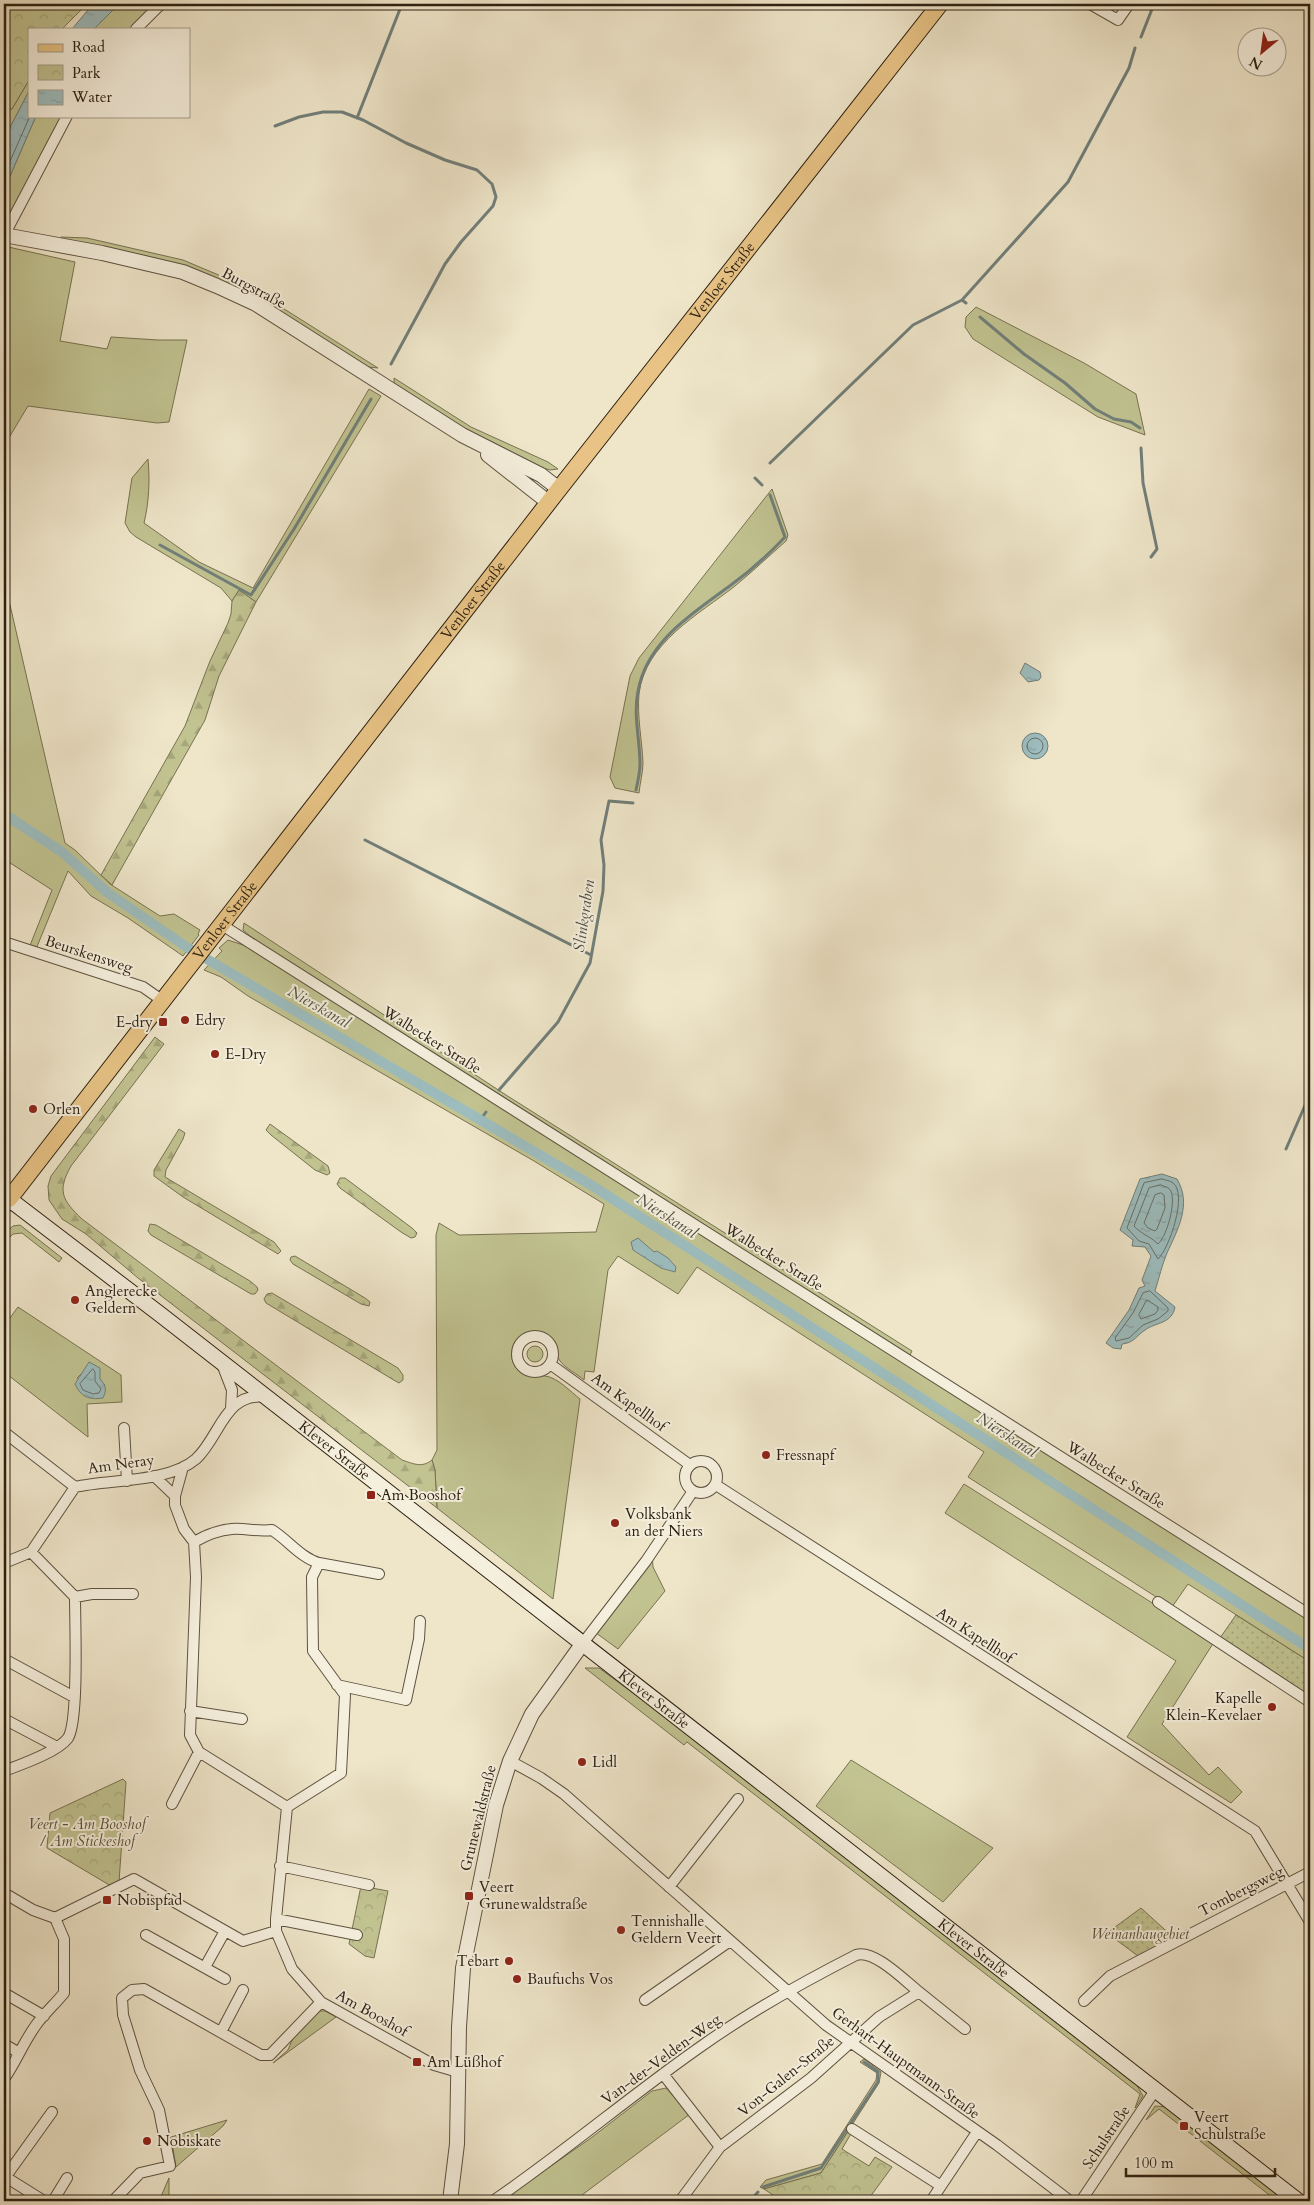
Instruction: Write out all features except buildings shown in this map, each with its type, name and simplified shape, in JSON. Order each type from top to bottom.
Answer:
[{"type":"main road","name":"Venloer Straße","points":[[6,1200],[192,965],[548,502],[940,4]]},
{"type":"main road","name":"Klever Straße","points":[[6,1200],[268,1398],[1298,2201]]},
{"type":"street","points":[[137,28],[161,4]]},
{"type":"street","points":[[1090,4],[1118,20],[1129,4]]},
{"type":"street","points":[[5,235],[66,118]]},
{"type":"street","name":"Burgstraße","points":[[5,235],[102,253],[183,272],[218,286],[256,304],[462,435],[540,475],[559,488]]},
{"type":"street","name":"Burgstraße","points":[[462,435],[548,502]]},
{"type":"street","name":"Walbecker Straße","points":[[222,925],[1310,1615]]},
{"type":"street","name":"Beurskensweg","points":[[4,942],[143,987],[163,1001]]},
{"type":"street","points":[[220,1361],[232,1390],[232,1408]]},
{"type":"street","name":"Am Kapellhof","points":[[550,1364],[690,1465]]},
{"type":"street","name":"Am Neray","points":[[32,1552],[75,1486],[154,1476],[183,1467],[196,1459],[205,1449],[232,1408],[240,1401],[250,1396],[268,1398]]},
{"type":"street","points":[[124,1428],[127,1480]]},
{"type":"street","name":"Am Neray","points":[[4,1432],[75,1486]]},
{"type":"street","points":[[700,1460],[711,1464],[718,1474],[716,1485],[706,1493],[693,1491],[685,1482],[685,1476],[690,1465],[700,1460]]},
{"type":"street","points":[[183,1467],[175,1496],[175,1505],[184,1529],[194,1542],[196,1576],[190,1735],[199,1752],[287,1807],[341,1773],[345,1695],[313,1650],[312,1576],[319,1563]]},
{"type":"street","points":[[154,1476],[175,1496]]},
{"type":"street","name":"Am Kapellhof","points":[[716,1485],[1255,1832],[1310,1922]]},
{"type":"street","points":[[582,1643],[646,1561],[693,1491]]},
{"type":"street","points":[[194,1542],[207,1534],[232,1529],[259,1532],[272,1530],[284,1537],[309,1561],[379,1574]]},
{"type":"street","points":[[4,1563],[32,1552],[75,1596],[75,1718],[68,1738],[57,1747],[4,1772]]},
{"type":"street","points":[[75,1596],[133,1594]]},
{"type":"street","points":[[1158,1602],[1310,1702]]},
{"type":"street","points":[[337,1685],[406,1700],[419,1640],[420,1621]]},
{"type":"street","name":"Grunewaldstraße","points":[[450,2201],[457,2144],[460,2005],[465,1952],[494,1814],[510,1761],[538,1705],[582,1643]]},
{"type":"street","points":[[4,1659],[74,1697]]},
{"type":"street","points":[[190,1711],[242,1719]]},
{"type":"street","points":[[4,1719],[57,1747]]},
{"type":"street","points":[[172,1804],[199,1752]]},
{"type":"street","name":"Gerhart-Hauptmann-Straße","points":[[510,1761],[541,1778],[564,1794],[786,1991],[850,2043],[977,2132],[1070,2201]]},
{"type":"street","points":[[669,1887],[738,1799]]},
{"type":"street","name":"Am Booshof","points":[[287,1807],[280,1866],[276,1931],[292,1969],[321,2002],[434,2065],[458,2072]]},
{"type":"street","points":[[280,1866],[369,1885]]},
{"type":"street","name":"Tombergsweg","points":[[1084,2002],[1110,1976],[1310,1872]]},
{"type":"street","points":[[4,1893],[33,1910],[55,1918],[134,1879],[244,1941],[276,1931]]},
{"type":"street","points":[[4,2079],[16,2062],[19,2053],[36,2024],[64,1993],[64,1939],[55,1918]]},
{"type":"street","points":[[276,1918],[357,1936]]},
{"type":"street","points":[[205,1967],[225,1931]]},
{"type":"street","points":[[146,1935],[225,1979]]},
{"type":"street","points":[[645,2000],[730,1941]]},
{"type":"street","name":"Van-der-Velden-Weg","points":[[493,2201],[548,2164],[663,2074],[705,2044],[786,1991],[856,1955],[862,1953],[874,1957],[919,1992]]},
{"type":"street","points":[[112,2201],[140,2174],[170,2166],[159,2110],[140,2070],[123,2015],[122,1998],[132,1990],[144,1990],[261,2055],[270,2055],[321,2002]]},
{"type":"street","points":[[221,2032],[243,1990]]},
{"type":"street","points":[[919,1992],[965,2028]]},
{"type":"street","name":"Von-Galen-Straße","points":[[680,2201],[720,2147],[811,2078],[879,2017],[919,1992]]},
{"type":"street","points":[[4,1993],[44,2016]]},
{"type":"street","points":[[4,2044],[19,2053]]},
{"type":"street","points":[[663,2074],[720,2147]]},
{"type":"street","name":"Schulstraße","points":[[1081,2201],[1156,2089]]},
{"type":"street","points":[[44,2201],[4,2177],[52,2112]]},
{"type":"street","points":[[852,2129],[941,2186]]},
{"type":"street","points":[[932,2201],[977,2132]]},
{"type":"street","points":[[52,2201],[67,2178]]},
{"type":"green space","points":[[4,4],[87,4],[63,28],[28,28],[28,82],[12,109],[4,108]]},
{"type":"green space","points":[[119,4],[155,4],[132,28],[95,28]]},
{"type":"green space","points":[[28,82],[28,93],[4,139],[4,108],[12,109]]},
{"type":"green space","points":[[35,118],[62,118],[5,224],[4,190]]},
{"type":"green space","points":[[61,237],[87,238],[183,260],[254,290],[378,368],[368,367],[252,294],[185,266],[61,239]]},
{"type":"green space","points":[[4,246],[75,262],[60,341],[107,349],[111,337],[187,340],[169,422],[157,423],[28,406],[4,446]]},
{"type":"green space","points":[[976,307],[1084,363],[1136,394],[1145,435],[1098,417],[973,339],[965,327],[966,317]]},
{"type":"green space","points":[[394,378],[471,427],[548,462],[558,469],[550,470],[540,467],[466,431],[398,387],[394,382]]},
{"type":"green space","points":[[369,389],[381,396],[256,602],[239,590],[232,601],[221,588],[130,532],[125,523],[132,478],[148,459],[149,491],[144,523],[199,562],[253,588]]},
{"type":"green space","points":[[772,489],[788,535],[786,541],[735,586],[675,632],[651,660],[643,676],[639,694],[643,770],[639,793],[615,788],[610,777],[630,676],[639,658]]},
{"type":"green space","points":[[4,579],[65,843],[75,850],[110,884],[160,916],[174,914],[200,930],[199,935],[183,956],[128,918],[91,896],[68,871],[36,949],[29,948],[52,890],[4,859]]},
{"type":"green space","points":[[239,590],[256,602],[219,676],[205,720],[112,885],[101,875],[185,726],[210,661],[228,623],[232,601]]},
{"type":"green space","points":[[244,923],[506,1095],[912,1351],[910,1355],[250,936],[243,930]]},
{"type":"green space","points":[[228,940],[246,946],[1310,1620],[1310,1662],[1188,1584],[1172,1607],[968,1477],[984,1452],[697,1267],[678,1294],[618,1256],[608,1270],[594,1372],[585,1371],[584,1380],[568,1369],[560,1361],[554,1342],[543,1333],[528,1332],[516,1341],[513,1347],[513,1362],[520,1372],[527,1375],[550,1377],[564,1385],[580,1399],[553,1599],[437,1508],[435,1470],[432,1460],[437,1450],[436,1235],[439,1223],[459,1235],[596,1232],[604,1204],[534,1161],[248,996],[221,977],[204,970],[222,951],[219,948]]},
{"type":"green space","points":[[155,1037],[164,1044],[71,1166],[64,1182],[63,1189],[66,1200],[82,1219],[402,1460],[421,1465],[432,1460],[435,1470],[437,1508],[138,1278],[86,1234],[62,1219],[49,1200],[48,1186],[51,1176]]},
{"type":"green space","points":[[270,1124],[328,1166],[330,1173],[327,1175],[315,1170],[271,1135],[266,1130]]},
{"type":"green space","points":[[179,1129],[185,1133],[166,1170],[165,1177],[274,1242],[281,1251],[278,1254],[183,1197],[154,1176],[154,1170]]},
{"type":"green space","points":[[340,1178],[345,1178],[412,1228],[417,1233],[415,1237],[411,1238],[401,1232],[340,1188],[337,1184]]},
{"type":"green space","points":[[150,1224],[156,1225],[250,1281],[258,1290],[255,1294],[251,1294],[151,1235],[148,1231]]},
{"type":"green space","points":[[20,1225],[62,1258],[59,1262],[22,1233],[13,1234],[4,1243],[4,1234],[13,1226]]},
{"type":"green space","points":[[295,1256],[365,1298],[370,1302],[369,1306],[361,1304],[293,1264],[290,1260],[291,1257]]},
{"type":"green space","points":[[272,1293],[398,1368],[403,1375],[403,1380],[399,1383],[266,1303],[264,1299],[267,1294]]},
{"type":"green space","points":[[18,1307],[121,1375],[122,1402],[87,1404],[88,1437],[4,1372],[4,1326]],"holes":[[[85,1370],[105,1385],[77,1378]]]},
{"type":"green space","points":[[535,1346],[543,1354],[535,1362],[527,1354]]},
{"type":"green space","points":[[964,1484],[1214,1642],[1162,1724],[1209,1775],[1218,1767],[1242,1792],[1231,1803],[1127,1737],[1176,1661],[945,1513]]},
{"type":"green space","points":[[652,1553],[653,1567],[665,1591],[618,1649],[592,1630]]},
{"type":"green space","points":[[1236,1615],[1310,1662],[1310,1698],[1220,1638]]},
{"type":"green space","points":[[585,1668],[599,1668],[692,1736],[1134,2080],[1143,2096],[1135,2108],[1140,2094],[687,1742],[684,1745]]},
{"type":"green space","points":[[851,1760],[993,1848],[943,1902],[816,1806]]},
{"type":"green space","name":"Veert - Am Booshof / Am Stickeshof","points":[[123,1779],[126,1782],[119,1882],[111,1886],[47,1848],[50,1813]]},
{"type":"green space","points":[[361,1886],[388,1891],[374,1958],[365,1956],[349,1944]]},
{"type":"green space","name":"Weinanbaugebiet","points":[[1141,1908],[1174,1938],[1138,1956],[1107,1933]]},
{"type":"green space","points":[[318,2011],[325,2011],[336,2017],[273,2063],[288,2050],[295,2033]]},
{"type":"green space","points":[[864,2059],[881,2072],[879,2083],[821,2173],[764,2189],[760,2187],[766,2180],[822,2164],[876,2080],[877,2073],[860,2062]]},
{"type":"green space","points":[[666,2088],[690,2114],[574,2201],[501,2201],[591,2138],[652,2091]]},
{"type":"green space","points":[[1155,2106],[1168,2107],[1288,2201],[1277,2201],[1159,2109],[1146,2120]]},
{"type":"green space","points":[[227,2120],[223,2126],[176,2167],[171,2137]]},
{"type":"green space","points":[[849,2130],[852,2132],[842,2149],[869,2166],[875,2157],[892,2167],[867,2201],[782,2201],[764,2189],[821,2173]]},
{"type":"green space","points":[[169,2178],[169,2201],[159,2201]]},
{"type":"water","points":[[93,4],[119,4],[95,28],[73,28]]},
{"type":"water","points":[[28,93],[28,118],[35,118],[4,190],[4,139]]},
{"type":"water","points":[[1025,663],[1040,672],[1041,677],[1039,680],[1028,682],[1020,673]]},
{"type":"water","points":[[1035,733],[1044,737],[1048,746],[1044,755],[1035,759],[1026,755],[1022,746],[1026,737]]},
{"type":"water","points":[[1162,1174],[1177,1179],[1183,1198],[1182,1216],[1179,1226],[1165,1258],[1155,1291],[1175,1307],[1171,1317],[1167,1320],[1149,1327],[1135,1339],[1122,1344],[1121,1349],[1113,1348],[1106,1343],[1129,1310],[1139,1288],[1145,1286],[1142,1280],[1151,1256],[1145,1247],[1132,1246],[1133,1240],[1120,1230],[1140,1179]]},
{"type":"water","points":[[638,1238],[654,1252],[657,1251],[668,1258],[676,1267],[675,1272],[661,1268],[633,1250],[631,1242]]},
{"type":"water","points":[[89,1362],[100,1368],[100,1379],[105,1388],[103,1398],[86,1397],[75,1384]]},
{"type":"waterway","points":[[357,118],[402,4]]},
{"type":"waterway","points":[[1141,37],[1154,4]]},
{"type":"waterway","points":[[962,300],[1068,182],[1129,68],[1135,48]]},
{"type":"waterway","points":[[275,126],[299,117],[323,112],[342,112],[363,120],[406,143],[445,160],[477,170],[492,184],[496,197],[493,206],[461,242],[445,264],[391,364]]},
{"type":"waterway","points":[[770,463],[913,325],[962,300],[966,303]]},
{"type":"waterway","points":[[980,317],[1024,354],[1065,383],[1095,409],[1114,419],[1131,422],[1140,428]]},
{"type":"waterway","points":[[160,545],[251,595],[294,529],[371,399]]},
{"type":"waterway","points":[[1141,448],[1143,483],[1157,549],[1151,557]]},
{"type":"waterway","points":[[755,478],[762,485]]},
{"type":"waterway","points":[[636,790],[640,764],[636,718],[637,700],[643,673],[661,643],[674,630],[702,606],[752,569],[785,537],[770,495]]},
{"type":"waterway","name":"Slinkgraben","points":[[499,1090],[558,1022],[590,963],[603,891],[604,865],[601,840],[609,801],[633,803]]},
{"type":"waterway","name":"Nierskanal","points":[[4,814],[62,852],[108,893],[188,948],[591,1185],[1310,1649]]},
{"type":"waterway","points":[[365,840],[591,955]]},
{"type":"waterway","points":[[1286,1149],[1310,1094]]},
{"type":"waterway","points":[[481,1119],[486,1112]]},
{"type":"waterway","points":[[763,2187],[821,2168],[878,2082],[878,2072],[864,2062]]},
{"type":"waterway","points":[[750,2201],[758,2192]]},
{"type":"place","name":"Edry","points":[[185,1020]]},
{"type":"place","name":"E-dry","points":[[163,1022]]},
{"type":"place","name":"E-Dry","points":[[215,1054]]},
{"type":"place","name":"Orlen","points":[[33,1109]]},
{"type":"place","name":"Anglerecke Geldern","points":[[75,1300]]},
{"type":"place","name":"Fressnapf","points":[[766,1455]]},
{"type":"place","name":"Am Booshof","points":[[371,1495]]},
{"type":"place","name":"Volksbank an der Niers","points":[[615,1523]]},
{"type":"place","name":"Kapelle Klein-Kevelaer","points":[[1272,1707]]},
{"type":"place","name":"Lidl","points":[[582,1762]]},
{"type":"place","name":"Veert Grunewaldstraße","points":[[469,1896]]},
{"type":"place","name":"Nobispfad","points":[[107,1900]]},
{"type":"place","name":"Tennishalle Geldern Veert","points":[[621,1930]]},
{"type":"place","name":"Tebart","points":[[509,1961]]},
{"type":"place","name":"Baufuchs Vos","points":[[517,1979]]},
{"type":"place","name":"Am Lüßhof","points":[[417,2062]]},
{"type":"place","name":"Veert Schulstraße","points":[[1184,2126]]},
{"type":"place","name":"Nobiskate","points":[[147,2141]]}]
